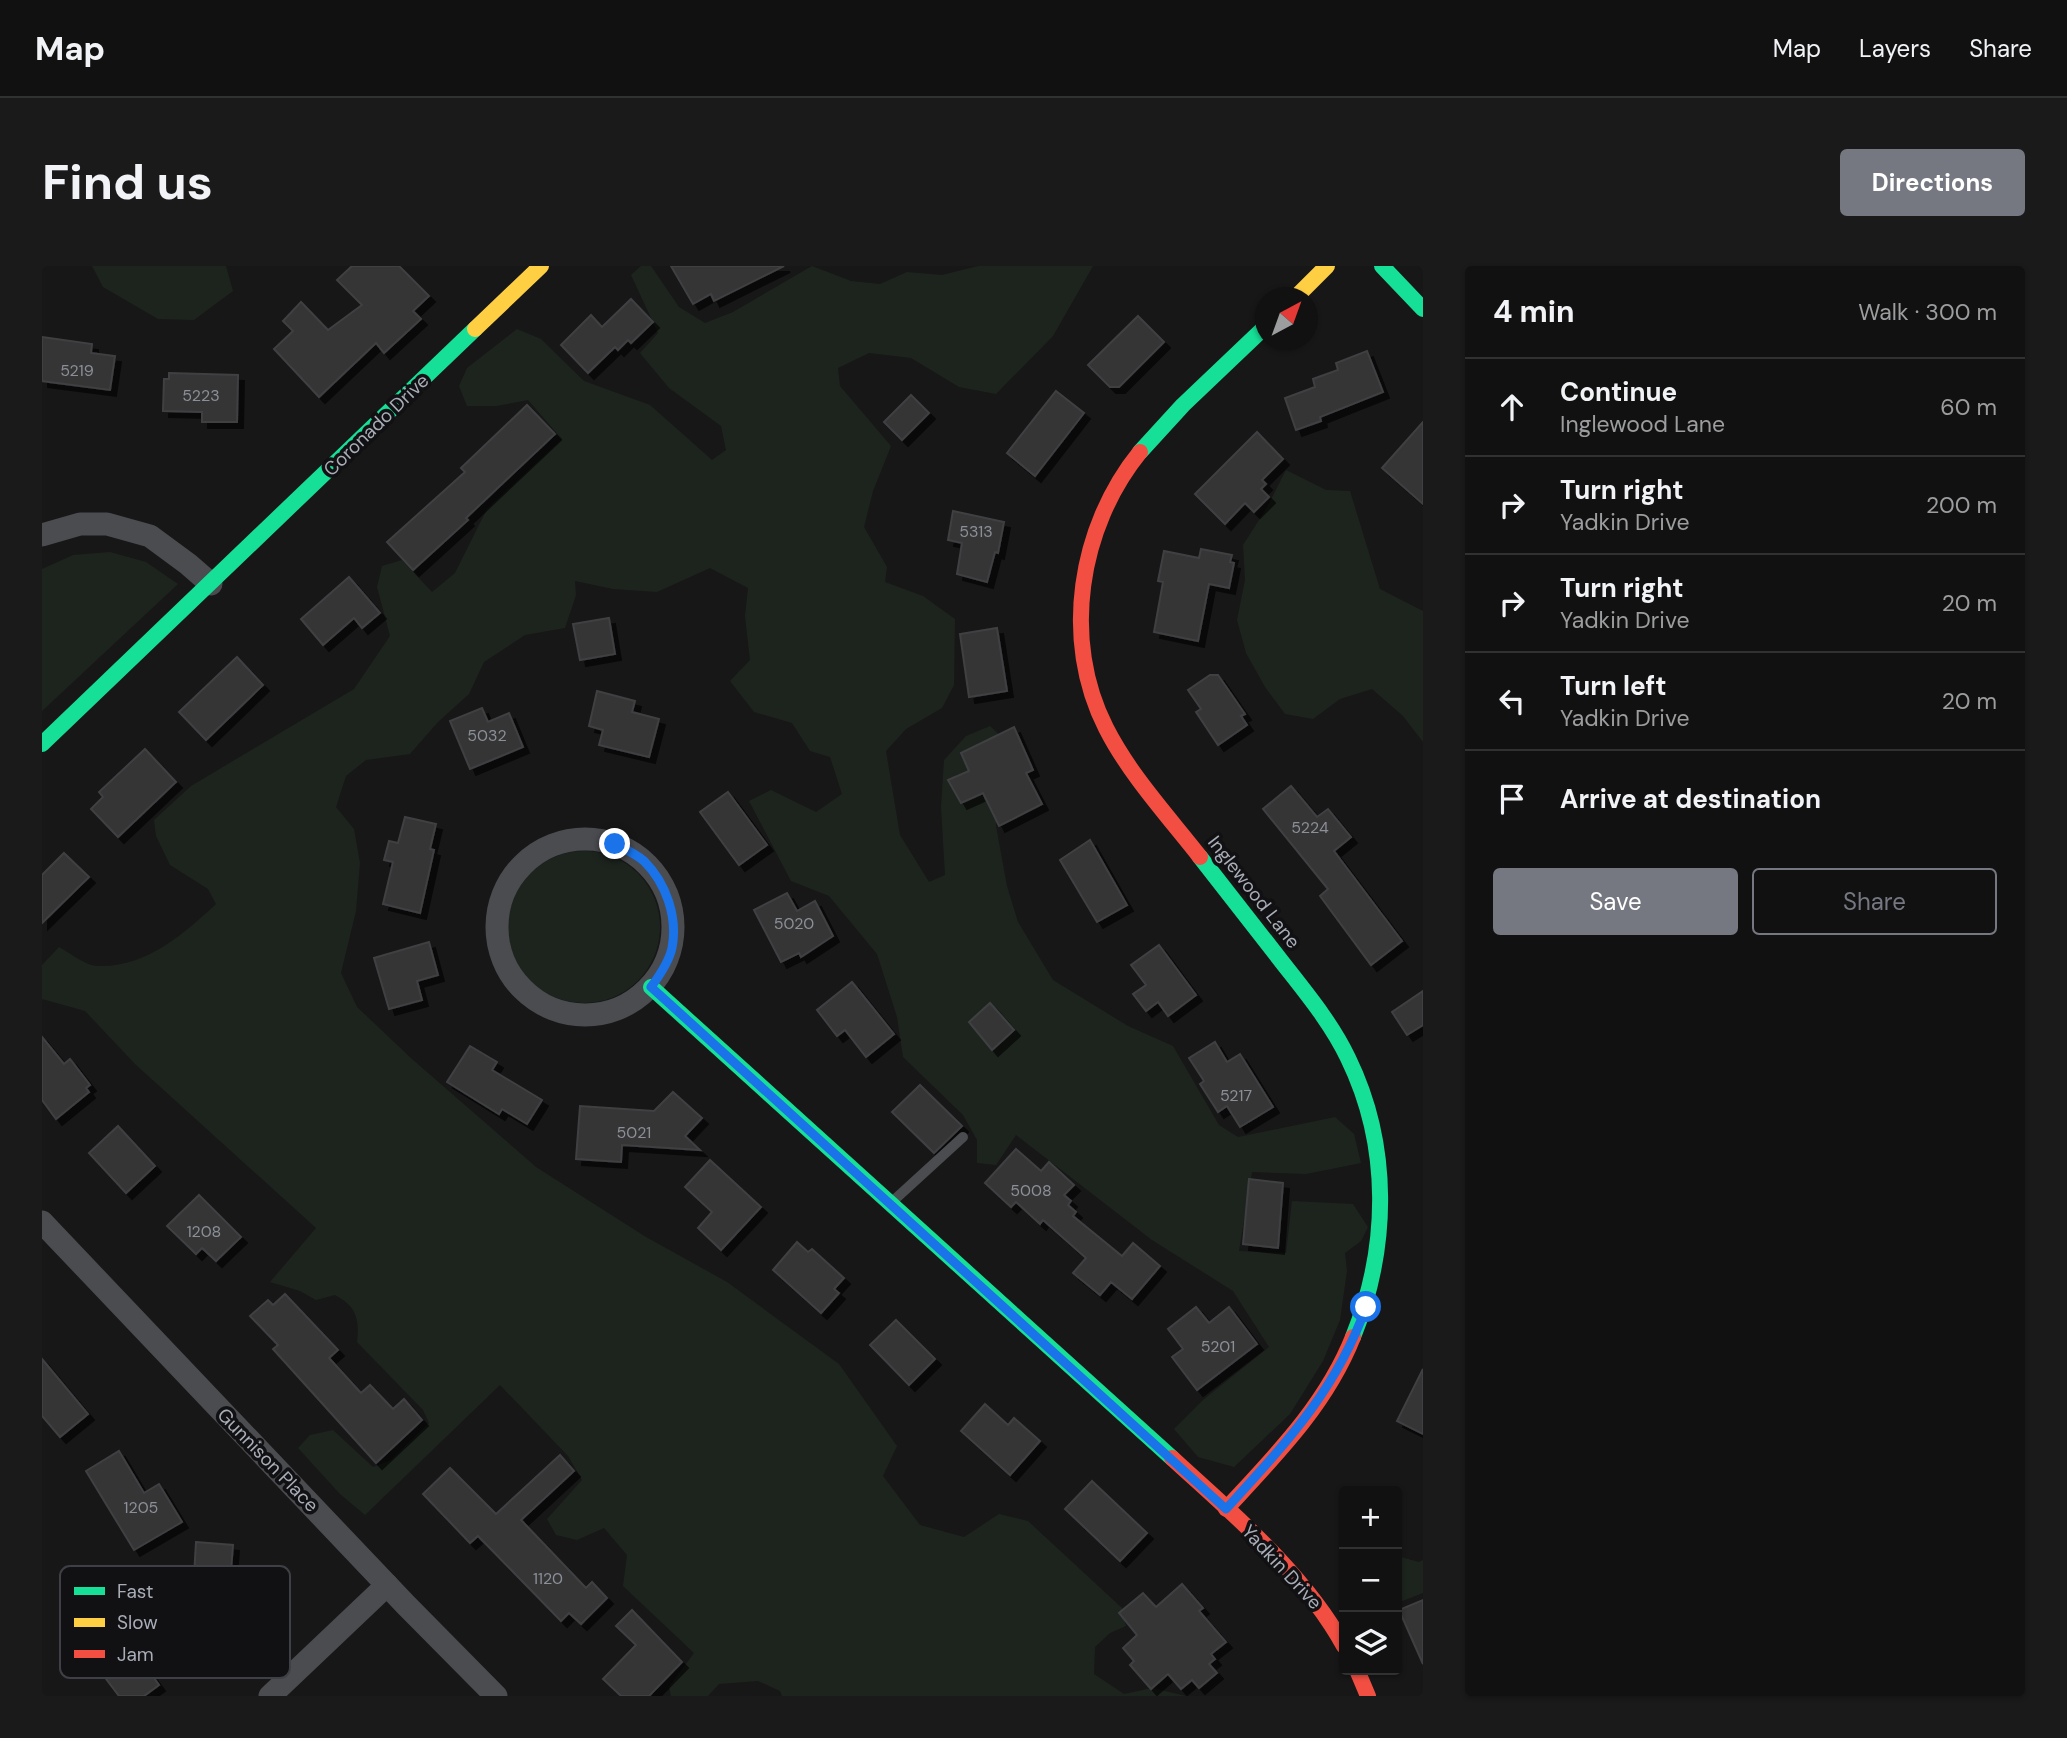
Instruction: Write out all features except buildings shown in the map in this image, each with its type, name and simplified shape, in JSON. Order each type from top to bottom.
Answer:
[{"type":"street","name":"Coronado Drive","points":[[42,744],[541,266]]},
{"type":"street","points":[[1306,287],[1328,266]]},
{"type":"street","points":[[1382,266],[1423,309]]},
{"type":"street","name":"Inglewood Lane","points":[[1226,1509],[1305,1420],[1325,1392],[1356,1335],[1366,1307],[1380,1234],[1379,1161],[1373,1126],[1349,1058],[1325,1021],[1127,764],[1107,732],[1098,711],[1083,655],[1080,598],[1096,529],[1104,506],[1120,479],[1162,427],[1255,337]]},
{"type":"street","points":[[42,536],[80,524],[107,524],[150,536],[211,584]]},
{"type":"street","points":[[589,838],[615,844],[642,859],[660,880],[673,915],[672,947],[664,968],[651,987],[623,1008],[595,1016],[564,1014],[532,999],[508,972],[496,936],[498,908],[508,882],[527,860],[558,843],[589,838]]},
{"type":"street","name":"Yadkin Drive","points":[[651,987],[1226,1509],[1291,1571],[1328,1617],[1339,1637]]},
{"type":"street","name":"Gunnison Place","points":[[42,1222],[387,1586],[496,1696]]},
{"type":"street","points":[[290,1677],[387,1586]]},
{"type":"street","points":[[1359,1675],[1368,1696]]},
{"type":"street","points":[[270,1696],[289,1678]]},
{"type":"lane","points":[[890,1203],[963,1137]]},
{"type":"shaded area","points":[[92,266],[226,266],[233,291],[194,320],[158,319],[103,287]]},
{"type":"shaded area","points":[[641,266],[651,266],[679,307],[705,323],[733,312],[812,266],[851,281],[880,284],[907,272],[942,275],[978,266],[1093,266],[1053,336],[996,394],[959,387],[911,358],[869,353],[838,368],[840,386],[891,446],[873,491],[864,527],[887,567],[885,582],[923,596],[955,619],[954,685],[942,708],[906,729],[886,751],[900,835],[929,882],[945,875],[941,807],[944,760],[966,736],[990,726],[1004,739],[997,767],[996,826],[1007,886],[1018,922],[1053,980],[1128,1026],[1173,1046],[1219,1125],[1238,1137],[1335,1117],[1354,1134],[1361,1163],[1306,1174],[1252,1172],[1239,1251],[1286,1253],[1292,1201],[1353,1204],[1368,1227],[1361,1241],[1345,1253],[1347,1271],[1340,1320],[1323,1361],[1290,1414],[1234,1467],[1198,1457],[1174,1429],[1203,1400],[1269,1347],[1233,1291],[1152,1240],[1016,1135],[996,1165],[977,1163],[977,1140],[963,1115],[903,1057],[897,1017],[877,954],[829,896],[791,881],[749,801],[771,790],[816,812],[842,794],[830,757],[810,751],[792,723],[754,712],[730,681],[750,660],[745,616],[748,588],[710,568],[657,592],[613,589],[575,581],[576,595],[565,628],[525,635],[484,662],[469,694],[438,722],[410,754],[366,760],[346,776],[336,807],[354,829],[360,863],[356,911],[341,973],[357,1007],[412,1059],[536,1167],[646,1237],[727,1282],[839,1364],[897,1446],[883,1476],[920,1525],[964,1537],[999,1514],[1028,1521],[1122,1608],[1126,1626],[1110,1633],[1095,1647],[1094,1674],[1124,1694],[1152,1688],[1186,1696],[782,1696],[780,1691],[758,1681],[719,1684],[708,1696],[671,1696],[669,1687],[694,1653],[623,1586],[627,1555],[604,1528],[577,1540],[556,1535],[547,1519],[582,1480],[568,1456],[500,1385],[365,1515],[340,1494],[298,1448],[310,1435],[333,1430],[373,1467],[391,1460],[429,1423],[423,1410],[357,1342],[357,1320],[348,1304],[335,1295],[316,1300],[300,1291],[270,1282],[316,1228],[135,1064],[85,1011],[42,999],[42,965],[59,947],[83,962],[98,966],[132,961],[163,947],[191,927],[216,904],[208,889],[170,865],[156,836],[154,820],[191,786],[354,689],[390,636],[377,587],[382,566],[402,560],[432,592],[455,573],[487,509],[562,439],[528,400],[496,406],[467,406],[459,386],[467,368],[517,329],[541,339],[584,381],[650,405],[712,460],[726,450],[721,426],[669,388],[640,353],[658,333],[631,275]]},
{"type":"shaded area","points":[[1286,470],[1326,490],[1350,491],[1380,589],[1423,611],[1423,742],[1403,716],[1372,689],[1340,699],[1313,719],[1285,714],[1265,687],[1246,653],[1237,620],[1245,580],[1243,545]]},
{"type":"shaded area","points":[[110,552],[146,562],[178,584],[42,711],[42,569],[73,555]]},
{"type":"shaded area","points":[[584,851],[613,857],[638,873],[654,898],[660,927],[654,956],[638,981],[613,997],[584,1003],[555,997],[530,981],[514,956],[508,927],[514,898],[530,873],[555,857]]},
{"type":"shaded area","points":[[1402,1557],[1419,1562],[1423,1560],[1423,1593],[1402,1601]]},
{"type":"traffic: fast","points":[[1382,266],[1423,309]]},
{"type":"traffic: fast","points":[[42,744],[475,329]]},
{"type":"traffic: fast","points":[[1140,452],[1183,405],[1255,336]]},
{"type":"traffic: fast","points":[[1200,857],[1324,1017],[1341,1044],[1362,1092],[1378,1161],[1379,1233],[1365,1303],[1353,1337]]},
{"type":"traffic: fast","points":[[651,987],[1172,1458]]},
{"type":"traffic: slow","points":[[475,329],[541,266]]},
{"type":"traffic: slow","points":[[1306,287],[1327,266]]},
{"type":"traffic: jam","points":[[1140,452],[1119,482],[1103,514],[1091,549],[1083,585],[1081,622],[1084,658],[1092,694],[1106,728],[1126,762],[1200,857]]},
{"type":"traffic: jam","points":[[1226,1509],[1298,1429],[1329,1385],[1353,1337]]},
{"type":"traffic: jam","points":[[1172,1458],[1243,1523],[1288,1569],[1309,1593],[1339,1638]]},
{"type":"traffic: jam","points":[[1359,1675],[1368,1696]]},
{"type":"route","points":[[615,844],[642,859],[660,880],[673,915],[672,947],[664,968],[651,987],[1226,1509],[1305,1420],[1325,1392],[1356,1335],[1366,1307]]}]
